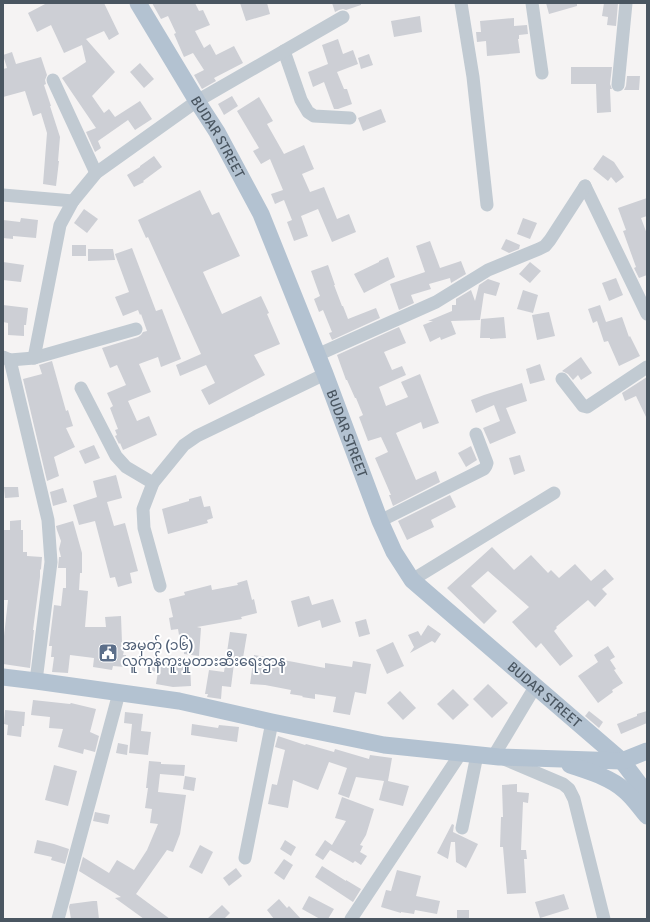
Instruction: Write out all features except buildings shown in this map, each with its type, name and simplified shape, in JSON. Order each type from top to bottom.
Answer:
[{"type":"main road","name":"BUDAR STREET","points":[[138,3],[217,132],[261,214],[318,356],[380,520],[394,552],[412,580],[622,761],[647,794]]},
{"type":"main road","points":[[3,677],[179,701],[384,745],[482,755],[622,761],[647,751]]},
{"type":"main road","points":[[550,759],[608,779],[624,790],[647,816]]},
{"type":"street","points":[[461,3],[472,77],[486,205]]},
{"type":"street","points":[[532,3],[542,73]]},
{"type":"street","points":[[618,85],[626,3]]},
{"type":"street","points":[[34,358],[60,225],[73,201],[96,173],[197,101],[343,17]]},
{"type":"street","points":[[284,51],[301,100],[308,112],[314,116],[350,118]]},
{"type":"street","points":[[53,80],[96,173]]},
{"type":"street","points":[[318,356],[436,302],[488,270],[545,246],[585,186],[647,314]]},
{"type":"street","points":[[3,195],[73,201]]},
{"type":"street","points":[[36,681],[51,562],[48,520],[6,359],[34,358],[136,329]]},
{"type":"street","points":[[562,378],[583,406],[587,407],[647,367]]},
{"type":"street","points":[[160,586],[144,528],[143,509],[153,483],[184,445],[197,436],[325,374]]},
{"type":"street","points":[[81,388],[116,456],[126,467],[153,483]]},
{"type":"street","points":[[380,520],[484,469],[487,463],[476,434]]},
{"type":"street","points":[[412,580],[554,492]]},
{"type":"street","points":[[351,919],[535,687]]},
{"type":"street","points":[[58,919],[119,692]]},
{"type":"street","points":[[244,858],[272,722]]},
{"type":"street","points":[[462,828],[482,755]]},
{"type":"street","points":[[482,755],[563,784],[569,789],[574,799],[604,919]]},
{"type":"place","name":"အမှတ် (၁၆) လူကုန်ကူးမှုတားဆီးရေးဌာန","points":[[108,653]]}]
